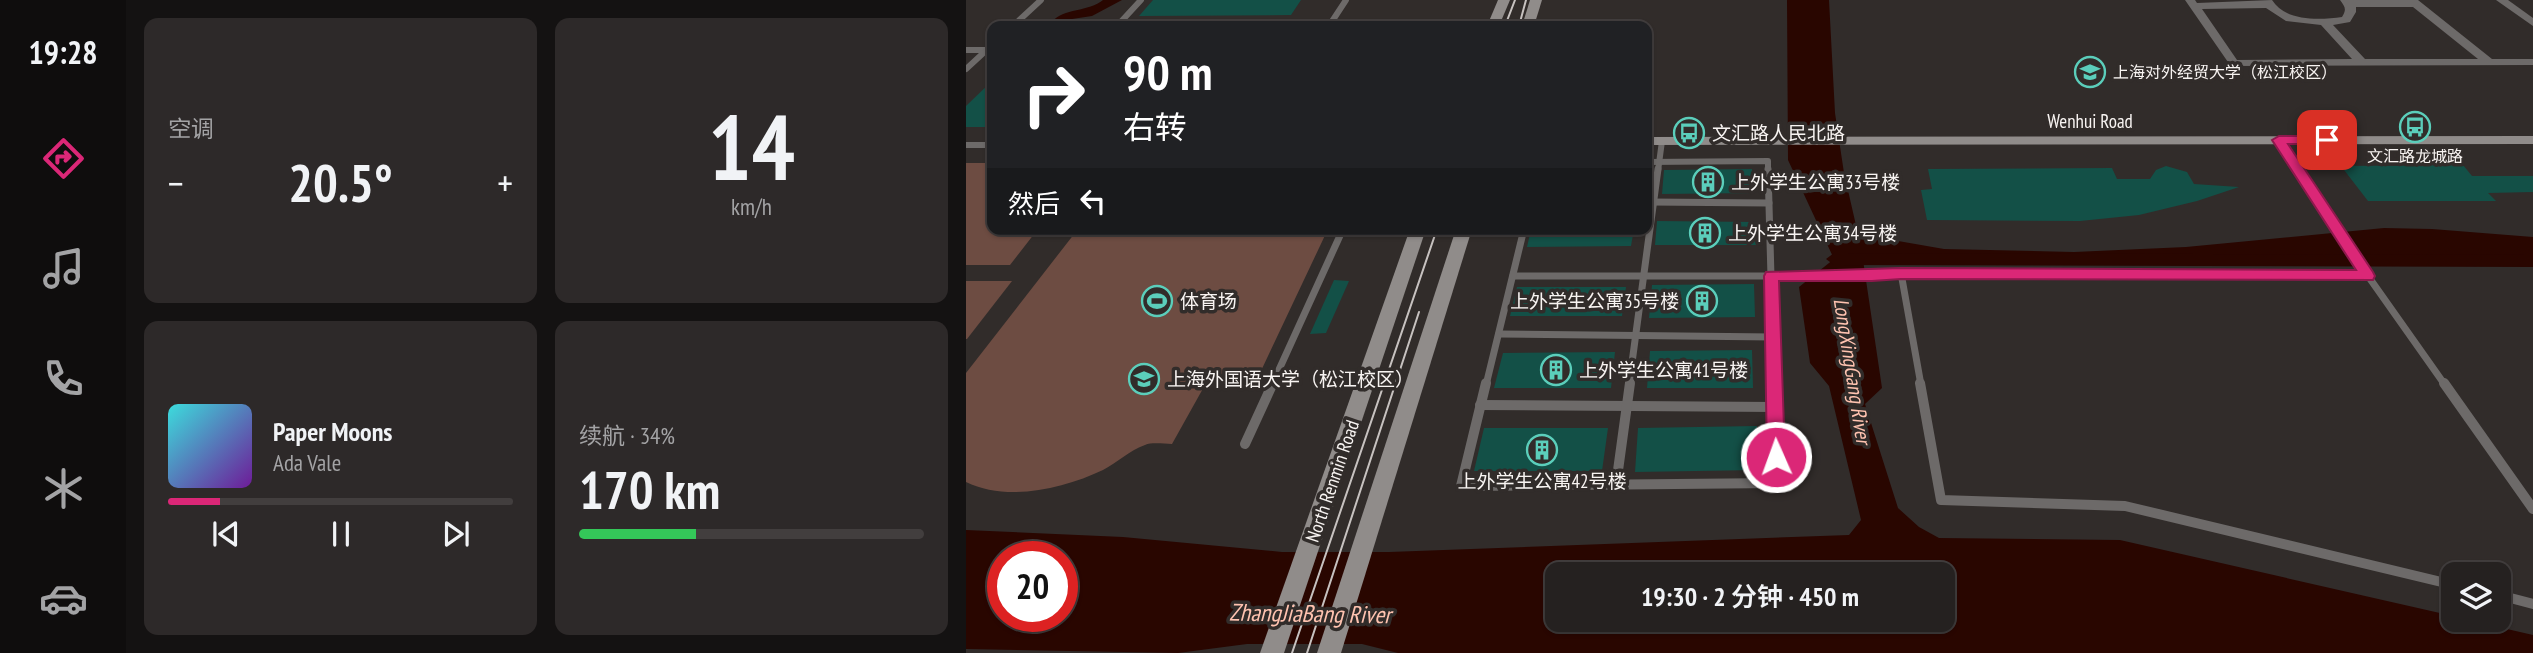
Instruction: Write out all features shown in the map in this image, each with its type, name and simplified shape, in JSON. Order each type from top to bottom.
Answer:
[{"type":"main road","points":[[1495,21],[1504,0]]},
{"type":"main road","points":[[1530,21],[1536,0]]},
{"type":"main road","name":"Wenhui Road","points":[[1654,141],[2533,140]]},
{"type":"main road","name":"North Renmin Road","points":[[1272,653],[1416,235]]},
{"type":"main road","points":[[1329,653],[1462,235]]},
{"type":"street","points":[[2501,0],[2533,23]]},
{"type":"street","points":[[2192,3],[2267,3],[2281,15],[2326,24],[2346,20],[2351,12],[2347,2],[2414,2],[2489,62]]},
{"type":"street","points":[[2192,3],[2234,63],[2533,62]]},
{"type":"street","points":[[2326,24],[2361,62]]},
{"type":"lane","points":[[1018,21],[1041,0]]},
{"type":"lane","points":[[1122,21],[1141,0]]},
{"type":"lane","points":[[1332,21],[1346,0]]},
{"type":"lane","points":[[966,50],[987,48]]},
{"type":"lane","points":[[966,69],[987,51]]},
{"type":"lane","points":[[2279,140],[2368,276],[2533,509]]},
{"type":"lane","points":[[1652,189],[1658,162],[1654,141]]},
{"type":"lane","points":[[966,145],[987,145]]},
{"type":"lane","points":[[1523,235],[1461,486],[1777,483],[1768,161],[1652,162]]},
{"type":"lane","points":[[1652,202],[1769,203]]},
{"type":"lane","points":[[1245,444],[1340,235]]},
{"type":"lane","points":[[1616,485],[1646,235]]},
{"type":"lane","points":[[1513,276],[1872,276],[1901,273],[2368,276]]},
{"type":"lane","points":[[1901,273],[1941,500],[2125,506],[2441,581]]},
{"type":"lane","points":[[1499,334],[1773,337]]},
{"type":"lane","points":[[1480,405],[1775,407]]},
{"type":"lane","points":[[2511,599],[2533,604]]},
{"type":"shaded area","points":[[966,163],[987,163],[987,235],[1033,235],[1010,265],[966,265]]},
{"type":"shaded area","name":"体育场","points":[[1073,235],[1325,235],[1260,373],[1210,376],[1172,444],[1145,445],[1087,477],[1035,491],[1017,492],[982,488],[966,482],[966,373]]},
{"type":"shaded area","points":[[966,281],[1012,281],[967,339],[966,339]]},
{"type":"water","points":[[1103,0],[1122,0],[1092,16],[1053,21],[1063,14]]},
{"type":"water","points":[[1787,0],[1829,0],[1835,113],[1844,173],[1858,234],[1944,249],[2074,252],[2186,247],[2384,228],[2533,237],[2533,258],[1863,260],[1882,388],[1865,404],[1898,508],[1919,527],[1939,538],[2120,540],[2441,613],[2441,632],[2511,630],[2533,635],[2533,653],[1398,653],[1362,644],[1247,644],[1178,653],[966,649],[966,530],[1123,537],[1282,552],[1389,552],[1849,535],[1861,520],[1829,386],[1810,363],[1799,287],[1834,259],[1788,160]]},
{"type":"building","points":[[1153,0],[1301,0],[1291,15],[1139,16]]},
{"type":"building","points":[[987,86],[987,127],[966,127],[966,106]]},
{"type":"building","points":[[2463,165],[2472,176],[2533,176],[2533,192],[2488,193],[2496,201],[2368,201],[2341,166]]},
{"type":"building","points":[[2166,166],[2187,172],[2194,184],[2239,187],[2197,201],[2139,215],[2080,221],[1927,220],[1921,190],[1932,189],[1928,169],[2112,168],[2117,179],[2150,179],[2156,170]]},
{"type":"building","name":"上外学生公寓33号楼","points":[[1752,169],[1753,193],[1662,194],[1664,170]]},
{"type":"building","name":"上外学生公寓34号楼","points":[[1657,221],[1756,222],[1756,245],[1655,245]]},
{"type":"building","points":[[1530,235],[1633,235],[1631,246],[1527,247]]},
{"type":"building","points":[[1334,280],[1349,281],[1326,333],[1310,334]]},
{"type":"building","name":"上外学生公寓35号楼","points":[[1754,284],[1755,317],[1649,318],[1652,285]]},
{"type":"building","points":[[1517,287],[1626,287],[1622,316],[1510,316]]},
{"type":"building","points":[[1752,350],[1753,388],[1647,388],[1650,351]]},
{"type":"building","name":"上外学生公寓41号楼","points":[[1615,352],[1611,388],[1494,388],[1503,353]]},
{"type":"building","points":[[1757,426],[1758,470],[1635,472],[1638,428]]},
{"type":"building","name":"上外学生公寓42号楼","points":[[1484,428],[1608,428],[1602,471],[1474,471]]},
{"type":"waterway","points":[[1834,259],[2533,261]]},
{"type":"tram line","points":[[1507,21],[1515,0]]},
{"type":"tram line","points":[[1520,21],[1526,0]]},
{"type":"tram line","points":[[1292,653],[1435,235]]},
{"type":"tram line","points":[[1307,653],[1419,312]]},
{"type":"place","name":"上海对外经贸大学（松江校区）","points":[[2090,72]]},
{"type":"place","name":"文汇路龙城路","points":[[2415,127]]},
{"type":"place","name":"文汇路人民北路","points":[[1689,133]]},
{"type":"place","name":"上外学生公寓33号楼","points":[[1708,182]]},
{"type":"place","name":"上外学生公寓34号楼","points":[[1705,233]]},
{"type":"place","name":"体育场","points":[[1157,301]]},
{"type":"place","name":"上外学生公寓35号楼","points":[[1702,301]]},
{"type":"place","name":"上外学生公寓41号楼","points":[[1556,370]]},
{"type":"place","name":"上海外国语大学（松江校区）","points":[[1144,379]]},
{"type":"place","name":"上外学生公寓42号楼","points":[[1542,450]]},
{"type":"route","points":[[1776,457],[1771,276],[1872,276],[1901,273],[2368,276],[2279,140],[2327,140]]},
{"type":"water label","name":"LongXingGang River","points":[[1852,371]]},
{"type":"water label","name":"ZhangJiaBang River","points":[[1310,614]]}]
